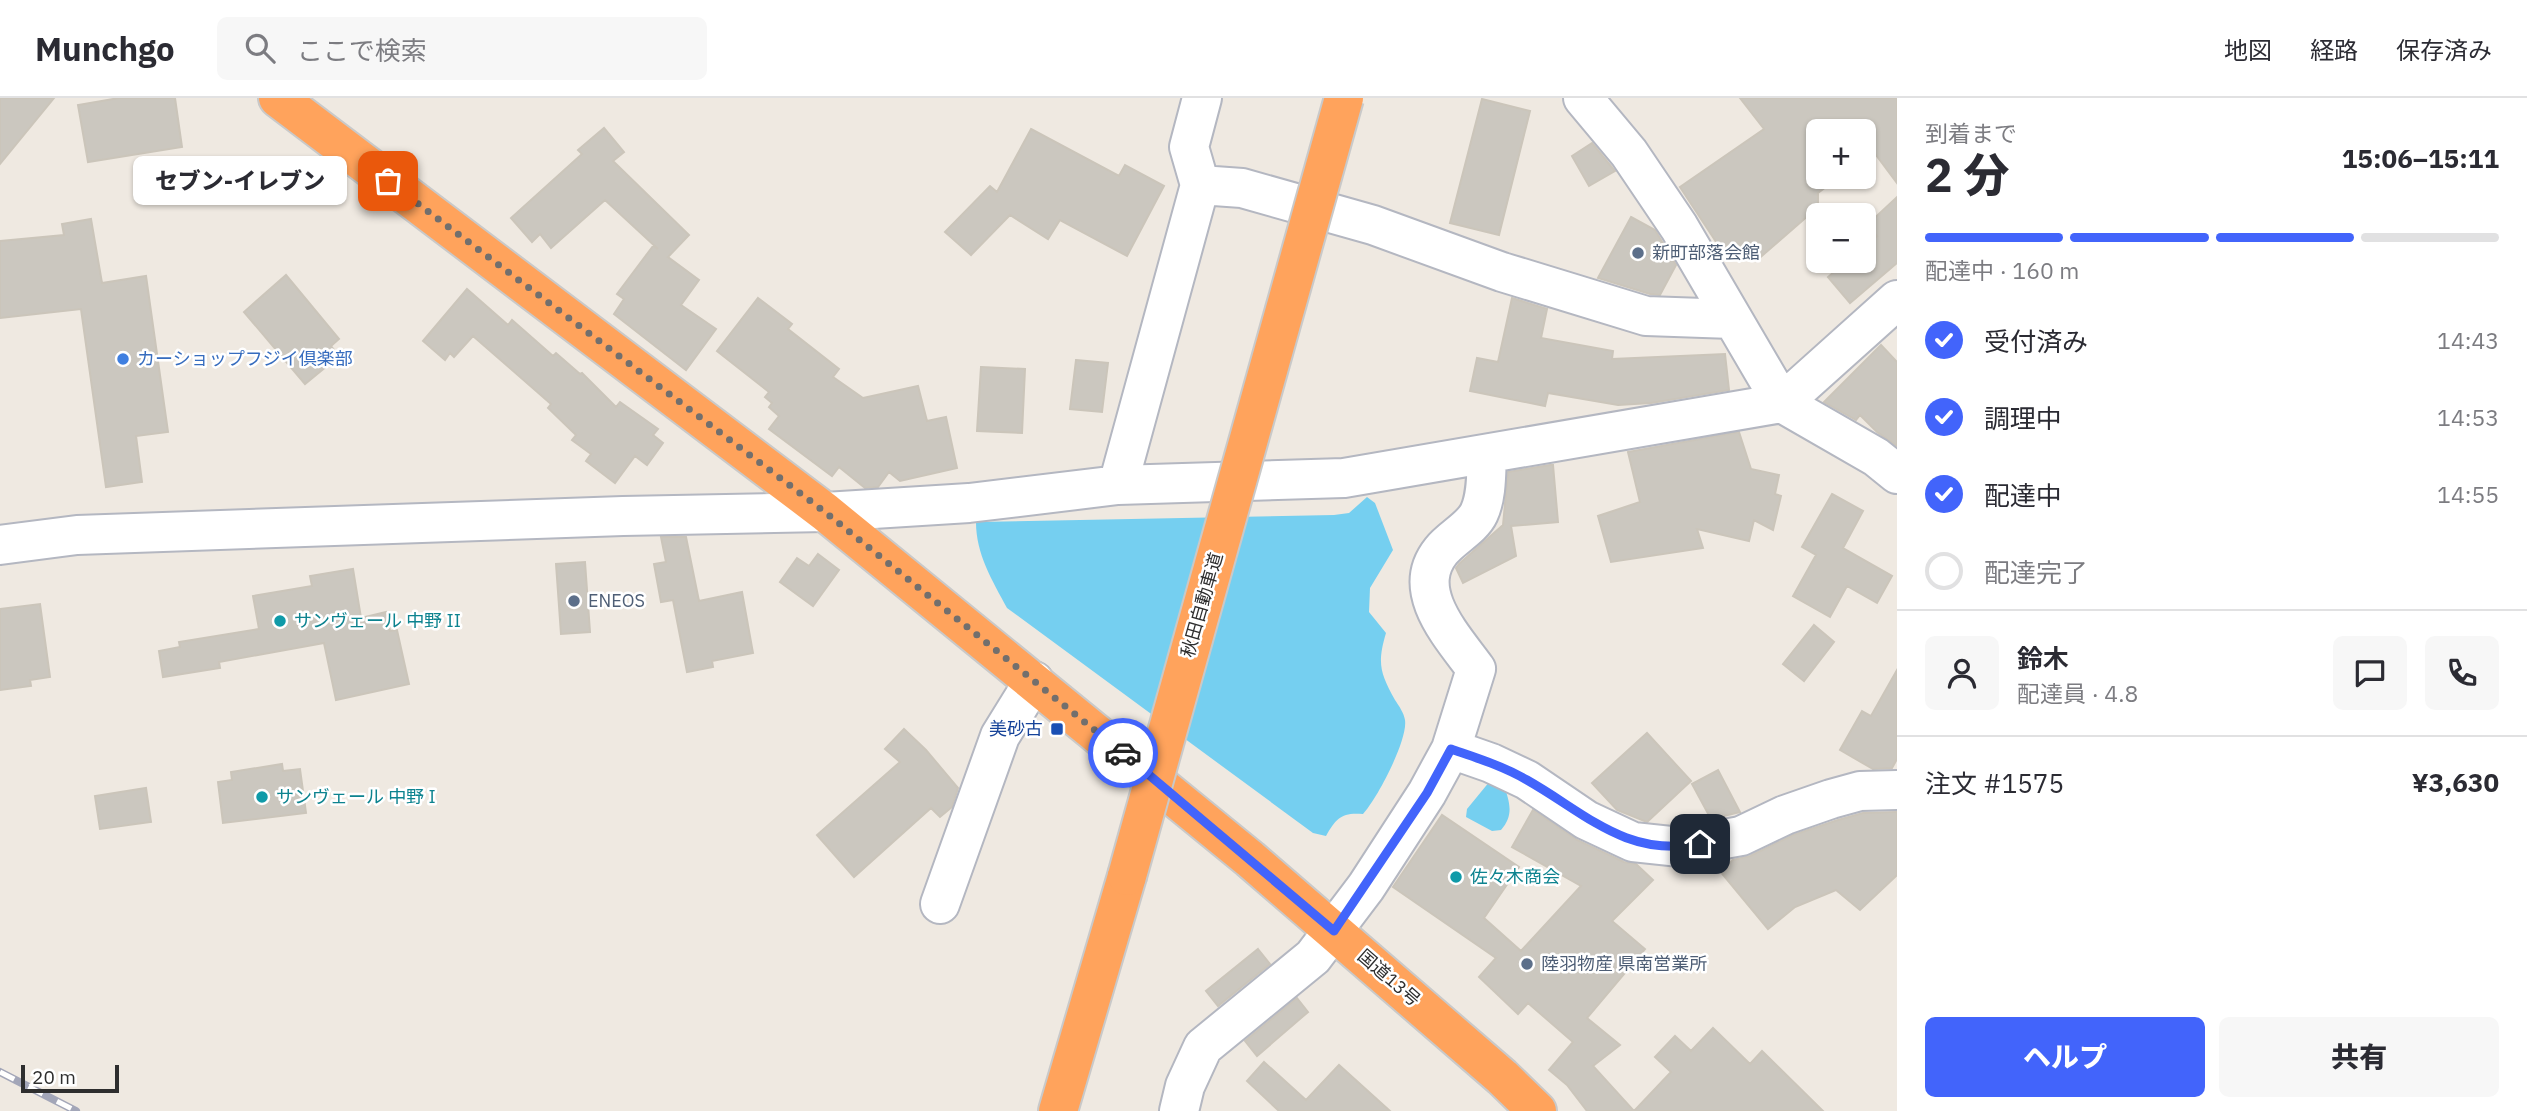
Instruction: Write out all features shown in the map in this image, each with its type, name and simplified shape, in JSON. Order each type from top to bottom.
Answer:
[{"type":"highway","name":"国道13号","points":[[278,98],[825,512],[1034,681],[1334,931],[1502,1077],[1537,1111]]},
{"type":"highway","name":"秋田自動車道","points":[[1058,1111],[1344,98]]},
{"type":"street","points":[[1118,485],[1200,185],[1189,147],[1202,98]]},
{"type":"street","points":[[1583,98],[1629,153],[1679,227],[1782,403],[1876,457],[1897,474]]},
{"type":"street","points":[[1200,185],[1242,188],[1373,225],[1502,272],[1646,316],[1732,318]]},
{"type":"street","points":[[0,545],[78,535],[623,516],[825,512],[969,503],[1118,485],[1344,478],[1782,403],[1897,300]]},
{"type":"street","points":[[1179,1111],[1185,1086],[1203,1048],[1313,957],[1334,931],[1427,793],[1451,749],[1476,669],[1443,624],[1430,597],[1432,565],[1442,549],[1478,515],[1484,495],[1487,455]]},
{"type":"street","points":[[940,904],[1000,736],[1034,681]]},
{"type":"street","points":[[1451,749],[1491,763],[1527,780],[1586,820],[1633,842],[1680,847],[1741,836],[1784,815],[1841,796],[1897,790]]},
{"type":"water","points":[[1367,497],[1375,503],[1393,550],[1370,588],[1369,612],[1386,633],[1381,652],[1381,668],[1404,715],[1405,729],[1390,769],[1369,806],[1363,814],[1350,814],[1340,818],[1326,836],[1313,833],[1007,608],[986,566],[979,545],[976,522],[1334,515],[1349,513]]},
{"type":"water","points":[[1490,781],[1503,782],[1509,801],[1508,818],[1501,830],[1492,831],[1466,817],[1467,809]]},
{"type":"building","points":[[0,98],[54,98],[0,164]]},
{"type":"building","points":[[119,98],[175,98],[182,147],[88,162],[78,105]]},
{"type":"building","points":[[1740,98],[1897,98],[1897,183],[1876,155],[1876,119],[1806,119],[1806,189],[1823,189],[1818,193],[1818,203],[1806,203],[1806,217],[1756,261],[1748,251],[1728,260],[1680,187],[1764,129]]},
{"type":"building","points":[[1482,99],[1530,111],[1499,235],[1450,223]]},
{"type":"building","points":[[604,128],[624,152],[613,161],[689,235],[668,257],[699,280],[681,305],[716,329],[686,370],[614,314],[624,299],[617,294],[653,246],[658,249],[605,200],[551,248],[540,234],[532,242],[511,218],[582,154],[578,150]]},
{"type":"building","points":[[1031,129],[1119,176],[1125,165],[1164,186],[1127,256],[1060,220],[1048,239],[1010,215],[971,255],[945,232],[990,186],[997,192]]},
{"type":"building","points":[[1592,143],[1615,171],[1589,186],[1572,156]]},
{"type":"building","points":[[1897,197],[1897,263],[1850,303],[1828,277],[1833,273],[1876,273],[1876,217]]},
{"type":"building","name":"新町部落会館","points":[[1631,217],[1655,230],[1676,265],[1660,295],[1598,278]]},
{"type":"building","name":"カーショップフジイ倶楽部","points":[[91,219],[102,283],[146,276],[168,432],[136,436],[142,482],[106,487],[81,309],[0,318],[0,241],[64,235],[62,224]]},
{"type":"building","points":[[286,275],[339,339],[331,346],[339,356],[305,384],[244,312]]},
{"type":"building","points":[[467,289],[508,325],[512,320],[553,356],[556,353],[582,373],[616,407],[620,402],[658,429],[653,435],[663,443],[647,465],[635,456],[615,483],[586,461],[591,454],[572,440],[576,435],[548,408],[551,404],[473,336],[454,357],[450,353],[445,360],[423,341]]},
{"type":"building","points":[[758,298],[792,324],[788,329],[839,369],[833,377],[863,398],[918,386],[927,421],[946,417],[957,468],[900,481],[889,472],[878,487],[865,488],[839,467],[832,476],[769,429],[779,416],[769,407],[772,403],[765,397],[769,392],[717,351]]},
{"type":"building","points":[[1512,298],[1547,309],[1541,338],[1613,351],[1612,359],[1725,354],[1729,390],[1651,403],[1618,405],[1548,393],[1545,406],[1470,391],[1477,358],[1498,362]]},
{"type":"building","points":[[1881,345],[1897,362],[1897,446],[1877,432],[1860,415],[1856,420],[1824,402]]},
{"type":"building","points":[[1076,360],[1108,363],[1102,412],[1070,409]]},
{"type":"building","points":[[981,367],[1025,369],[1022,433],[977,431]]},
{"type":"building","points":[[1739,432],[1751,469],[1779,475],[1775,494],[1781,496],[1773,530],[1754,520],[1749,541],[1697,529],[1703,548],[1611,562],[1598,516],[1640,502],[1628,452]]},
{"type":"building","points":[[1553,465],[1558,522],[1511,526],[1516,556],[1463,583],[1456,568],[1503,525],[1508,472]]},
{"type":"building","points":[[1832,494],[1863,511],[1843,548],[1892,576],[1877,603],[1847,586],[1830,617],[1793,596],[1816,555],[1802,547]]},
{"type":"building","points":[[661,537],[686,537],[699,601],[742,592],[753,653],[712,661],[713,667],[687,672],[673,600],[661,602],[654,564],[666,562]]},
{"type":"building","points":[[818,554],[839,570],[813,606],[780,582],[797,558],[809,566]]},
{"type":"building","points":[[585,562],[590,632],[561,634],[556,564]]},
{"type":"building","points":[[353,569],[361,618],[386,612],[390,631],[397,630],[409,684],[336,700],[324,643],[219,662],[220,668],[163,677],[159,651],[180,647],[179,642],[259,629],[253,596],[312,586],[310,576]]},
{"type":"building","points":[[40,604],[50,677],[30,680],[31,686],[0,690],[0,609]]},
{"type":"building","points":[[1814,625],[1834,642],[1804,681],[1783,664]]},
{"type":"building","points":[[1897,670],[1897,759],[1892,768],[1873,769],[1840,750],[1862,711],[1871,716]]},
{"type":"building","points":[[904,729],[958,788],[952,807],[940,817],[931,808],[854,877],[817,835],[900,762],[885,749]]},
{"type":"building","points":[[1647,733],[1691,781],[1647,822],[1617,810],[1592,783]]},
{"type":"building","name":"サンヴェール 中野 I","points":[[282,764],[283,771],[300,769],[306,813],[223,823],[218,782],[232,780],[231,772]]},
{"type":"building","points":[[1718,770],[1740,812],[1711,819],[1692,784]]},
{"type":"building","points":[[146,788],[151,822],[100,829],[95,796]]},
{"type":"building","points":[[1533,810],[1577,840],[1624,862],[1636,864],[1653,880],[1612,921],[1645,949],[1587,1018],[1620,1045],[1593,1066],[1634,1111],[1587,1111],[1567,1085],[1549,1070],[1573,1042],[1528,1003],[1518,1014],[1479,977],[1496,958],[1393,887],[1442,815],[1519,867],[1484,918],[1521,951],[1581,886],[1512,847]]},
{"type":"building","points":[[1897,812],[1897,875],[1860,910],[1836,890],[1795,907],[1768,929],[1720,871],[1733,860],[1750,856],[1793,835],[1838,820],[1863,813]]},
{"type":"building","points":[[1258,949],[1270,964],[1218,1006],[1206,991]]},
{"type":"building","points":[[1297,998],[1308,1012],[1257,1056],[1245,1041]]},
{"type":"building","points":[[1713,1028],[1750,1064],[1762,1051],[1823,1111],[1634,1111],[1671,1072],[1655,1057],[1675,1036],[1691,1051]]},
{"type":"building","points":[[1264,1062],[1306,1100],[1339,1065],[1390,1111],[1279,1111],[1247,1081]]},
{"type":"railway","points":[[0,1072],[76,1111]]},
{"type":"way so far","points":[[388,181],[825,512],[1123,753]]},
{"type":"place","name":"セブン-イレブン","points":[[388,181]]},
{"type":"place","name":"新町部落会館","points":[[1638,253]]},
{"type":"place","name":"カーショップフジイ倶楽部","points":[[123,359]]},
{"type":"place","name":"ENEOS","points":[[574,601]]},
{"type":"place","name":"サンヴェール 中野 II","points":[[280,621]]},
{"type":"place","name":"美砂古","points":[[1057,729]]},
{"type":"place","name":"サンヴェール 中野 I","points":[[262,797]]},
{"type":"place","name":"佐々木商会","points":[[1456,877]]},
{"type":"place","name":"陸羽物産 県南営業所","points":[[1527,964]]},
{"type":"route","points":[[1123,753],[1334,931],[1427,793],[1451,749],[1491,763],[1527,780],[1586,820],[1633,842],[1680,847],[1700,844]]}]
